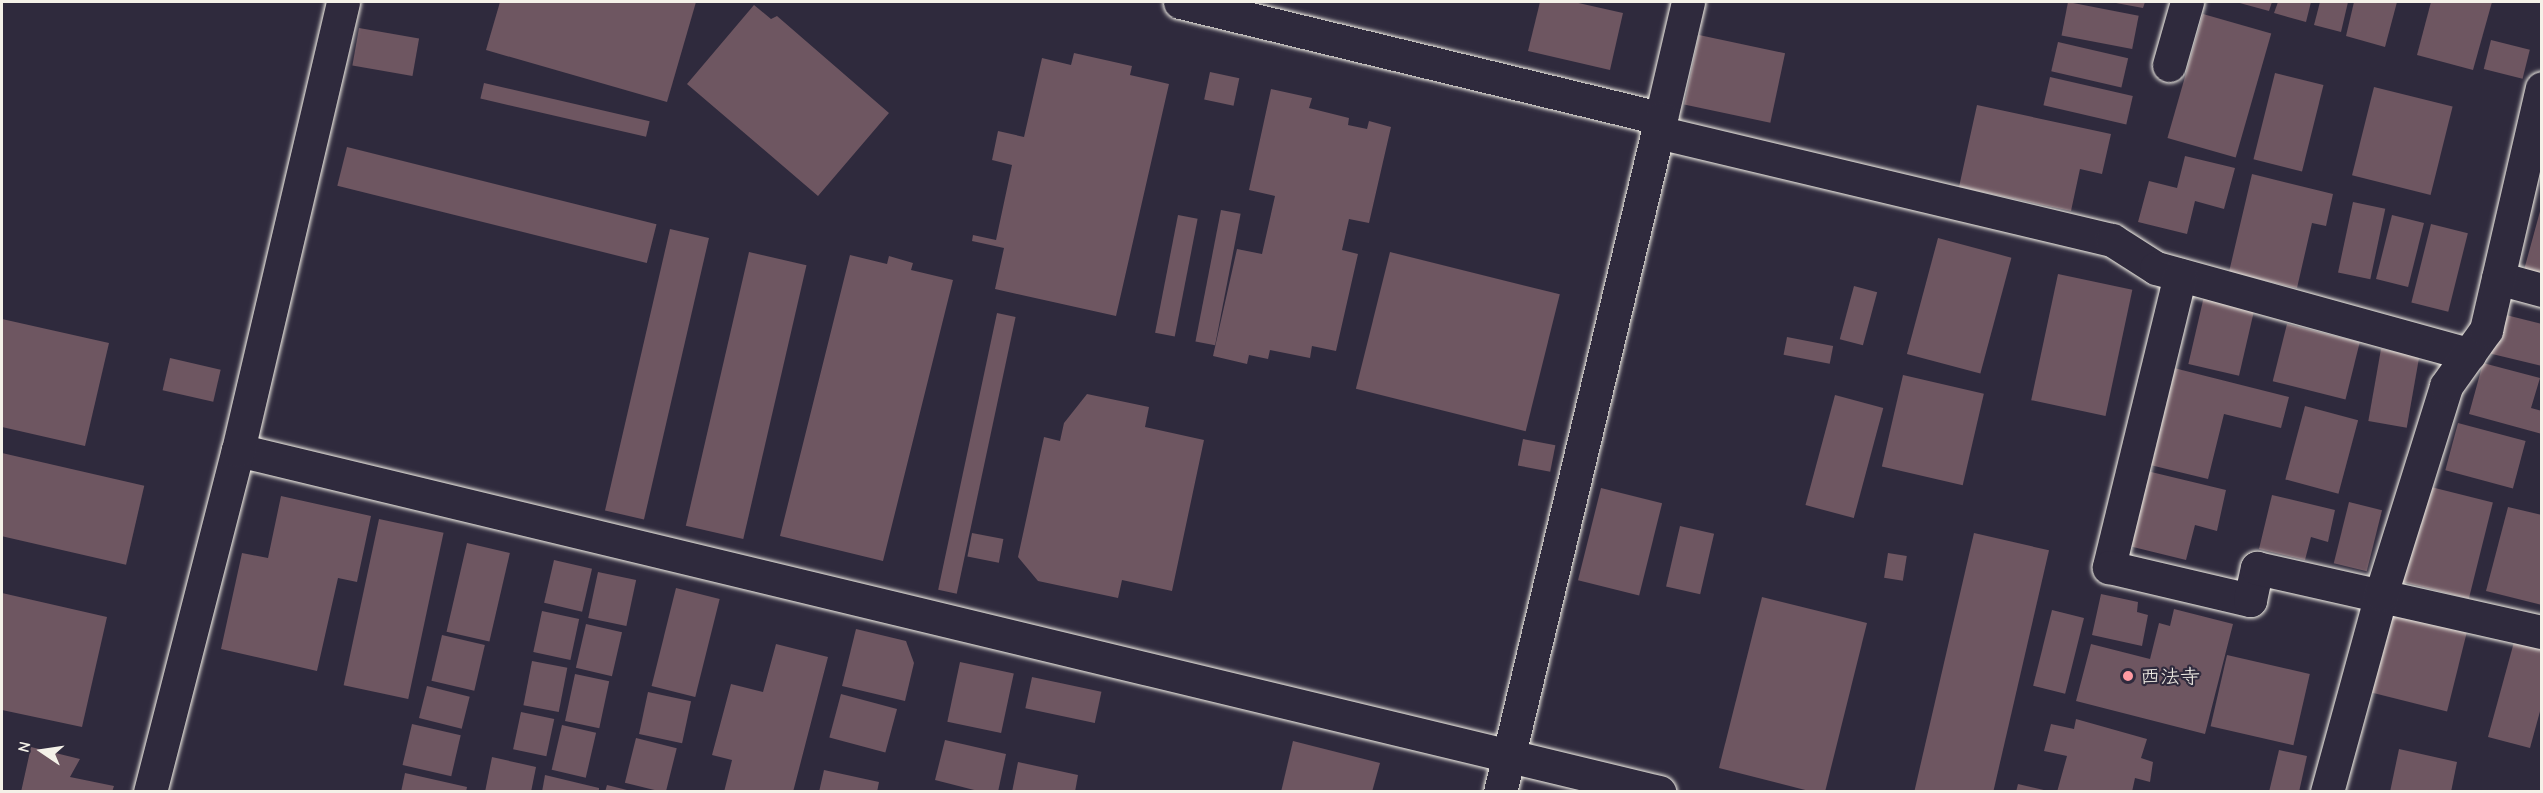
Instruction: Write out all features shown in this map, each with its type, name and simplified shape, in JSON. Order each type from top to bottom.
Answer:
[{"type":"street","points":[[150,792],[238,450],[343,2]]},
{"type":"street","points":[[1180,2],[2112,240],[2156,268],[2469,354]]},
{"type":"street","points":[[1500,792],[1688,2]]},
{"type":"street","points":[[2169,65],[2187,2]]},
{"type":"street","points":[[2327,792],[2381,594],[2446,386],[2486,330],[2541,88]]},
{"type":"street","points":[[2180,275],[2109,567],[2250,600],[2257,568],[2381,594],[2541,632]]},
{"type":"street","points":[[2498,278],[2541,290]]},
{"type":"street","points":[[238,450],[1509,754],[1659,792]]},
{"type":"building","points":[[500,2],[696,2],[667,102],[486,50]]},
{"type":"building","points":[[1540,2],[1574,2],[1623,13],[1610,70],[1528,51]]},
{"type":"building","points":[[2068,2],[2139,16],[2132,49],[2062,35]]},
{"type":"building","points":[[2116,2],[2145,2],[2143,8]]},
{"type":"building","points":[[2236,2],[2272,2],[2269,11]]},
{"type":"building","points":[[2278,2],[2311,2],[2306,22],[2274,13]]},
{"type":"building","points":[[2320,2],[2348,2],[2341,32],[2314,25]]},
{"type":"building","points":[[2354,2],[2397,2],[2385,47],[2346,36]]},
{"type":"building","points":[[2431,2],[2492,2],[2473,70],[2417,55]]},
{"type":"building","points":[[754,5],[771,19],[777,16],[889,113],[818,196],[687,84]]},
{"type":"building","points":[[2203,14],[2271,34],[2236,158],[2167,138]]},
{"type":"building","points":[[359,28],[419,39],[412,76],[352,65]]},
{"type":"building","points":[[1699,35],[1785,53],[1770,123],[1684,104]]},
{"type":"building","points":[[2491,40],[2530,50],[2523,79],[2484,69]]},
{"type":"building","points":[[2058,42],[2128,58],[2121,87],[2051,71]]},
{"type":"building","points":[[1074,53],[1132,66],[1130,75],[1169,84],[1116,316],[995,289],[1004,248],[972,241],[973,235],[996,240],[1012,165],[992,160],[998,131],[1024,137],[1042,58],[1071,65]]},
{"type":"building","points":[[1210,72],[1239,78],[1234,106],[1204,99]]},
{"type":"building","points":[[2275,73],[2324,85],[2302,171],[2253,159]]},
{"type":"building","points":[[2050,77],[2133,96],[2126,124],[2043,105]]},
{"type":"building","points":[[484,83],[650,121],[646,137],[480,99]]},
{"type":"building","points":[[2374,87],[2453,107],[2431,195],[2352,175]]},
{"type":"building","points":[[1271,89],[1312,98],[1309,108],[1349,118],[1348,125],[1367,129],[1369,121],[1391,127],[1369,223],[1349,219],[1342,250],[1358,254],[1336,351],[1312,346],[1310,358],[1270,350],[1268,359],[1249,355],[1247,364],[1213,356],[1237,249],[1262,254],[1275,196],[1249,190]]},
{"type":"building","points":[[1977,105],[2111,134],[2102,174],[2080,169],[2071,211],[1959,187]]},
{"type":"building","points":[[347,147],[657,224],[647,263],[337,186]]},
{"type":"building","points":[[2185,156],[2235,168],[2224,209],[2195,201],[2187,234],[2138,222],[2149,181],[2177,188]]},
{"type":"building","points":[[2252,174],[2333,194],[2326,226],[2312,223],[2297,288],[2229,272]]},
{"type":"building","points":[[2353,202],[2385,209],[2370,279],[2338,272]]},
{"type":"building","points":[[2542,204],[2542,275],[2524,270]]},
{"type":"building","points":[[1221,210],[1241,214],[1215,345],[1195,342]]},
{"type":"building","points":[[1178,215],[1198,219],[1175,337],[1155,333]]},
{"type":"building","points":[[2392,215],[2424,223],[2408,287],[2376,279]]},
{"type":"building","points":[[2431,224],[2468,233],[2448,312],[2411,303]]},
{"type":"building","points":[[670,229],[709,238],[644,520],[605,511]]},
{"type":"building","points":[[1938,238],[2011,258],[1980,374],[1907,354]]},
{"type":"building","points":[[749,252],[806,265],[743,539],[686,526]]},
{"type":"building","points":[[1390,252],[1560,294],[1526,431],[1356,389]]},
{"type":"building","points":[[850,255],[887,264],[889,256],[913,263],[911,270],[953,280],[883,561],[780,536]]},
{"type":"building","points":[[2058,274],[2132,290],[2106,416],[2031,400]]},
{"type":"building","points":[[1854,286],[1877,292],[1863,345],[1840,339]]},
{"type":"building","points":[[2205,292],[2256,304],[2239,376],[2188,364]]},
{"type":"building","points":[[997,313],[1016,317],[957,594],[938,590]]},
{"type":"building","points":[[2498,313],[2542,324],[2542,366],[2488,353]]},
{"type":"building","points":[[2,319],[109,343],[85,446],[2,427]]},
{"type":"building","points":[[2287,324],[2360,342],[2345,399],[2273,381]]},
{"type":"building","points":[[1787,337],[1833,346],[1830,364],[1784,355]]},
{"type":"building","points":[[2381,349],[2419,356],[2407,428],[2368,421]]},
{"type":"building","points":[[170,358],[221,370],[213,402],[163,390]]},
{"type":"building","points":[[2483,363],[2540,378],[2531,408],[2542,411],[2542,434],[2469,414]]},
{"type":"building","points":[[2166,366],[2289,397],[2281,428],[2224,414],[2208,479],[2142,463]]},
{"type":"building","points":[[1903,375],[1984,394],[1963,485],[1882,467]]},
{"type":"building","points":[[1087,394],[1149,407],[1145,427],[1204,440],[1172,591],[1122,580],[1118,598],[1038,581],[1018,557],[1044,437],[1060,441],[1064,423]]},
{"type":"building","points":[[1835,395],[1883,408],[1854,518],[1805,505]]},
{"type":"building","points":[[2305,406],[2358,420],[2338,494],[2285,479]]},
{"type":"building","points":[[2458,423],[2526,441],[2513,488],[2445,470]]},
{"type":"building","points":[[1523,439],[1555,445],[1550,472],[1518,466]]},
{"type":"building","points":[[2,453],[144,486],[126,565],[2,536]]},
{"type":"building","points":[[2147,471],[2226,490],[2217,531],[2195,525],[2186,560],[2129,546]]},
{"type":"building","points":[[2423,485],[2493,502],[2469,598],[2399,581]]},
{"type":"building","points":[[1601,488],[1662,503],[1639,595],[1578,580]]},
{"type":"building","points":[[2272,495],[2335,510],[2328,542],[2311,537],[2305,560],[2259,549]]},
{"type":"building","points":[[281,496],[371,516],[357,582],[338,578],[317,671],[221,649],[242,553],[268,558]]},
{"type":"building","points":[[2349,502],[2382,510],[2367,571],[2334,563]]},
{"type":"building","points":[[2508,507],[2542,515],[2542,605],[2486,591]]},
{"type":"building","points":[[379,519],[444,533],[408,699],[344,685]]},
{"type":"building","points":[[1680,526],[1714,534],[1700,594],[1666,586]]},
{"type":"building","points":[[972,533],[1003,539],[999,563],[967,557]]},
{"type":"building","points":[[1974,533],[2049,550],[1993,792],[1914,792]]},
{"type":"building","points":[[467,543],[510,553],[489,642],[447,632]]},
{"type":"building","points":[[1888,553],[1907,556],[1903,581],[1884,578]]},
{"type":"building","points":[[554,560],[592,569],[582,612],[544,603]]},
{"type":"building","points":[[598,572],[636,580],[626,626],[588,618]]},
{"type":"building","points":[[676,588],[720,599],[695,697],[652,686]]},
{"type":"building","points":[[2,593],[107,617],[82,727],[2,710]]},
{"type":"building","points":[[2101,594],[2138,602],[2137,612],[2148,615],[2142,646],[2092,635]]},
{"type":"building","points":[[1762,597],[1867,623],[1825,792],[1813,792],[1719,768]]},
{"type":"building","points":[[2174,609],[2233,624],[2205,734],[2076,701],[2091,644],[2150,659],[2159,623],[2170,626]]},
{"type":"building","points":[[2052,610],[2084,618],[2065,694],[2033,686]]},
{"type":"building","points":[[542,611],[579,619],[570,660],[533,652]]},
{"type":"building","points":[[2391,614],[2467,633],[2447,711],[2371,693]]},
{"type":"building","points":[[586,624],[622,632],[612,676],[576,668]]},
{"type":"building","points":[[856,629],[906,641],[914,663],[905,701],[842,686]]},
{"type":"building","points":[[442,635],[485,645],[474,691],[431,681]]},
{"type":"building","points":[[2514,642],[2542,650],[2542,704],[2530,748],[2488,737]]},
{"type":"building","points":[[776,644],[828,657],[793,792],[724,792],[732,760],[712,755],[731,684],[763,692]]},
{"type":"building","points":[[2227,655],[2310,674],[2293,745],[2211,726]]},
{"type":"building","points":[[532,661],[567,668],[559,712],[523,705]]},
{"type":"building","points":[[960,662],[1014,673],[1001,733],[947,722]]},
{"type":"building","points":[[575,674],[609,681],[599,728],[565,721]]},
{"type":"building","points":[[1032,677],[1101,692],[1095,723],[1025,708]]},
{"type":"building","points":[[427,686],[470,697],[462,729],[419,718]]},
{"type":"building","points":[[648,692],[691,701],[682,743],[639,734]]},
{"type":"building","points":[[841,694],[897,709],[885,752],[829,737]]},
{"type":"building","points":[[521,712],[554,719],[546,756],[513,749]]},
{"type":"building","points":[[2076,719],[2147,739],[2141,758],[2153,762],[2150,782],[2135,778],[2132,792],[2057,792],[2067,756],[2044,751],[2051,724],[2074,729]]},
{"type":"building","points":[[412,724],[461,735],[451,776],[403,765]]},
{"type":"building","points":[[562,725],[596,733],[586,778],[552,770]]},
{"type":"building","points":[[636,738],[677,748],[666,792],[625,783]]},
{"type":"building","points":[[945,740],[1006,754],[998,792],[982,792],[935,780]]},
{"type":"building","points":[[1293,741],[1380,763],[1372,792],[1281,792]]},
{"type":"building","points":[[31,747],[80,759],[70,777],[114,786],[112,792],[21,792]]},
{"type":"building","points":[[2399,749],[2457,762],[2451,792],[2390,792]]},
{"type":"building","points":[[2279,750],[2307,756],[2299,792],[2269,792]]},
{"type":"building","points":[[492,757],[536,767],[531,792],[485,792]]},
{"type":"building","points":[[1018,762],[1078,775],[1075,792],[1012,792]]},
{"type":"building","points":[[824,770],[879,782],[877,792],[819,792]]},
{"type":"building","points":[[405,773],[467,787],[466,792],[401,792]]},
{"type":"building","points":[[545,775],[599,788],[599,792],[542,792]]},
{"type":"building","points":[[2018,784],[2048,791],[2016,792]]},
{"type":"building","points":[[607,785],[631,791],[631,792],[605,792]]},
{"type":"place","name":"西法寺","points":[[2128,676]]}]
